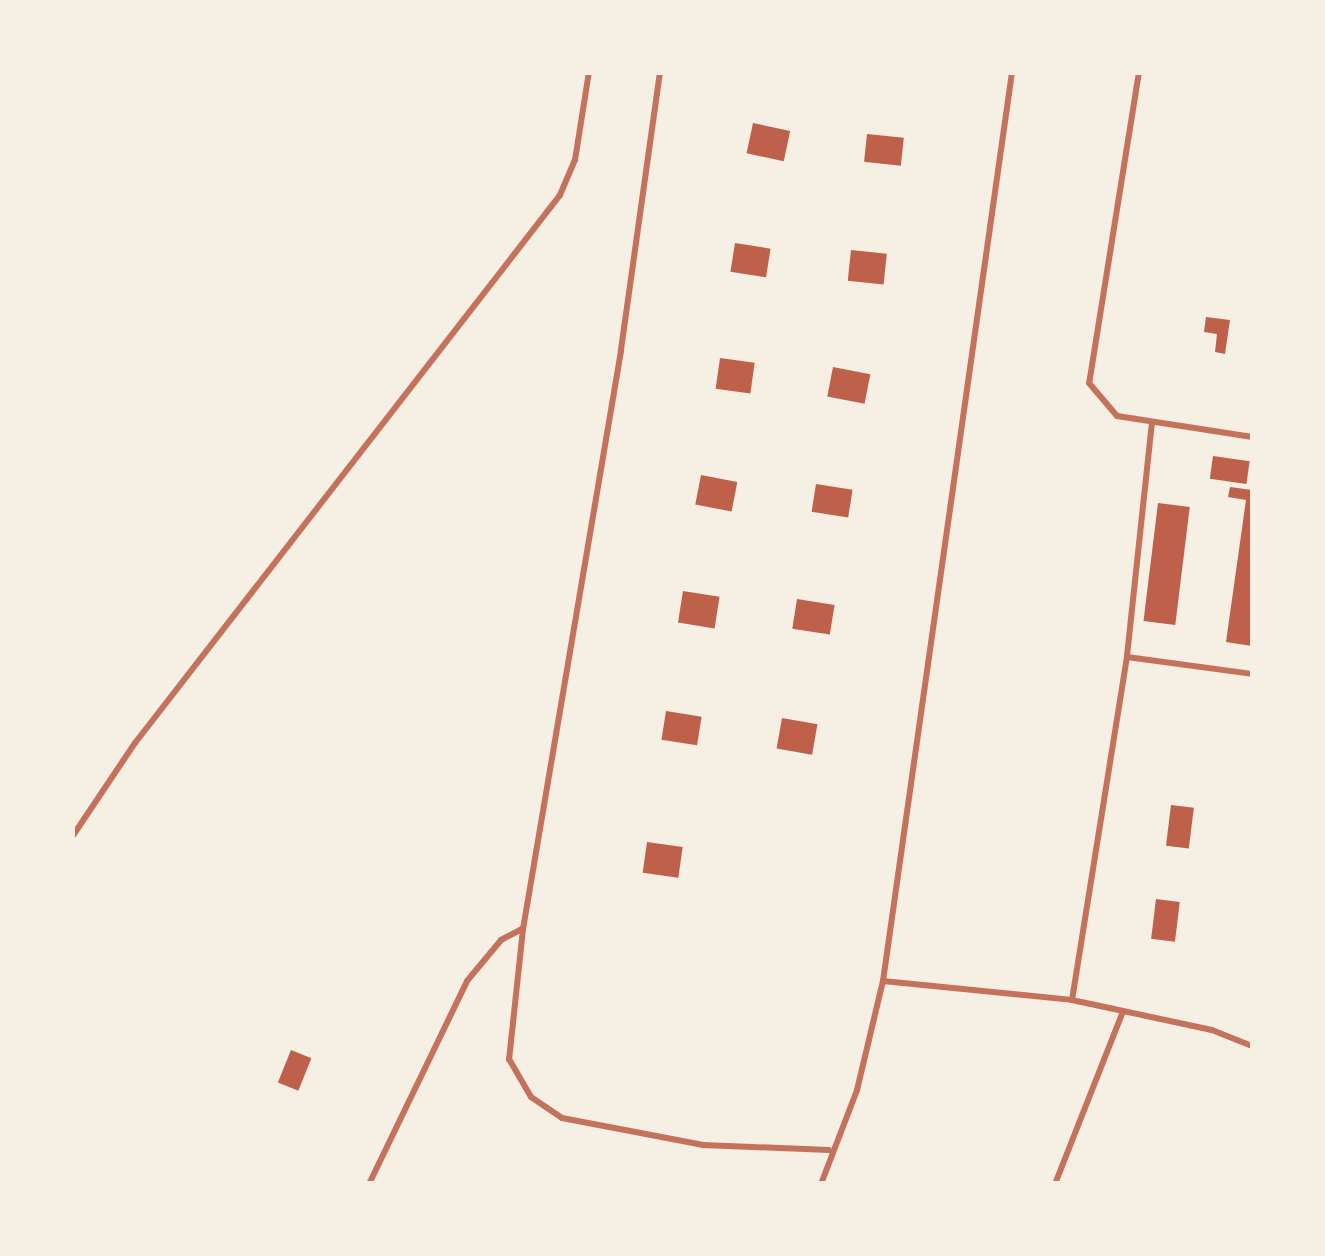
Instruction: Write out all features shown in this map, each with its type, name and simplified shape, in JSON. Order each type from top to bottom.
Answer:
[{"type":"lane","points":[[72,837],[135,743],[560,195],[575,160],[589,72]]},
{"type":"lane","points":[[660,72],[621,351],[523,929],[509,1059],[531,1097],[562,1118],[703,1145],[830,1150]]},
{"type":"lane","points":[[820,1184],[830,1150],[857,1090],[883,981],[1012,72]]},
{"type":"lane","points":[[1139,72],[1089,384],[1117,416],[1252,437]]},
{"type":"lane","points":[[1072,1000],[1127,657],[1152,422]]},
{"type":"lane","points":[[1127,657],[1252,674]]},
{"type":"lane","points":[[369,1184],[467,981],[502,940],[523,929]]},
{"type":"lane","points":[[883,981],[1072,1000],[1122,1014],[1212,1030],[1252,1046]]},
{"type":"lane","points":[[1055,1184],[1122,1014]]},
{"type":"building","points":[[753,123],[790,131],[784,161],[747,153]]},
{"type":"building","points":[[867,134],[904,138],[901,166],[864,162]]},
{"type":"building","points":[[735,243],[771,249],[766,277],[730,272]]},
{"type":"building","points":[[851,250],[887,254],[884,285],[848,281]]},
{"type":"building","points":[[1206,317],[1230,320],[1225,354],[1215,352],[1217,334],[1204,332]]},
{"type":"building","points":[[720,358],[755,363],[750,394],[716,389]]},
{"type":"building","points":[[833,367],[870,374],[865,404],[827,396]]},
{"type":"building","points":[[1213,456],[1250,461],[1246,484],[1210,479]]},
{"type":"building","points":[[701,475],[737,482],[732,512],[695,504]]},
{"type":"building","points":[[816,484],[853,490],[848,517],[812,512]]},
{"type":"building","points":[[1230,487],[1252,490],[1252,646],[1226,642],[1246,500],[1228,497]]},
{"type":"building","points":[[1158,503],[1190,507],[1175,625],[1143,621]]},
{"type":"building","points":[[683,591],[720,597],[715,628],[678,623]]},
{"type":"building","points":[[797,599],[835,605],[830,635],[792,629]]},
{"type":"building","points":[[666,711],[702,717],[697,745],[661,740]]},
{"type":"building","points":[[782,718],[817,724],[812,755],[777,749]]},
{"type":"building","points":[[1171,805],[1194,808],[1189,848],[1166,846]]},
{"type":"building","points":[[647,842],[683,847],[678,878],[643,873]]},
{"type":"building","points":[[1156,899],[1180,902],[1175,942],[1151,939]]},
{"type":"building","points":[[291,1050],[311,1058],[298,1091],[278,1082]]}]
